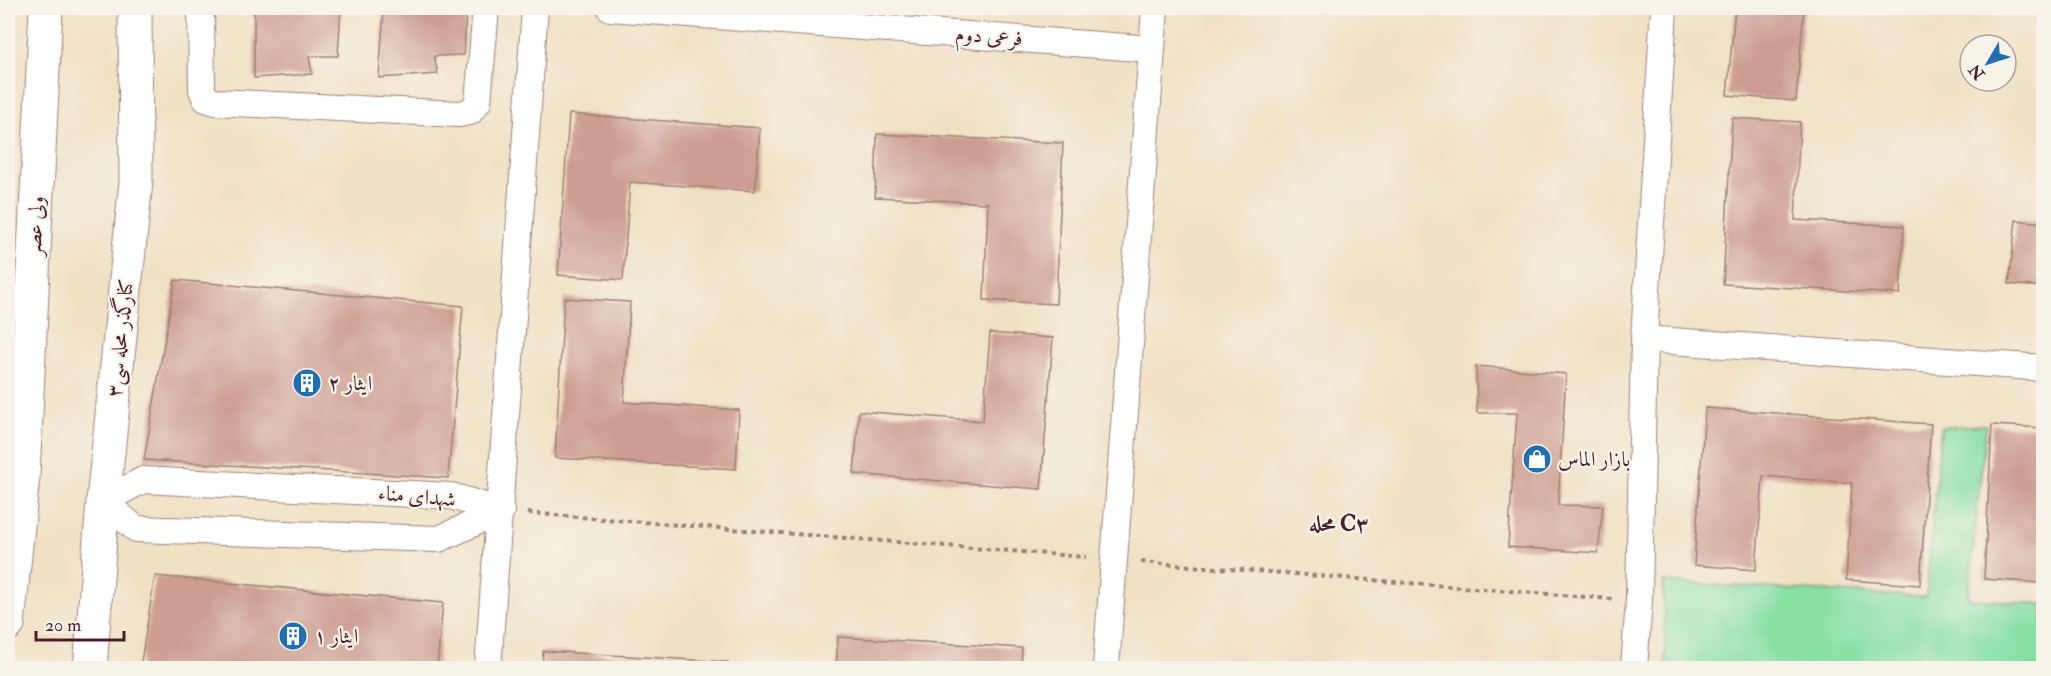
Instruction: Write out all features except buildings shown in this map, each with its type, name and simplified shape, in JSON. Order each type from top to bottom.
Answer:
[{"type":"street","name":"ولی عصر","points":[[8,624],[23,477],[46,8]]},
{"type":"street","name":"کنارگذر محله سی۳","points":[[90,669],[103,501],[135,182],[135,8]]},
{"type":"street","points":[[201,8],[202,90],[206,99],[215,102],[459,114],[470,112],[478,102],[486,8]]},
{"type":"street","points":[[488,669],[535,8]]},
{"type":"street","name":"فرعی دوم","points":[[610,8],[826,13],[1152,49]]},
{"type":"street","points":[[1106,669],[1112,559],[1155,8]]},
{"type":"street","points":[[1634,669],[1639,602],[1644,339],[1664,8]]},
{"type":"street","points":[[1644,339],[2043,368]]},
{"type":"street","name":"شهدای مناء","points":[[142,480],[451,496],[501,511],[439,539],[136,529],[103,501],[142,480]]},
{"type":"path","points":[[501,511],[1639,602]]},
{"type":"green space","points":[[1986,425],[1968,599],[2043,604],[2043,668],[1666,668],[1663,582],[1926,597],[1941,427]]},
{"type":"place","name":"ایثار ۲","points":[[307,383]]},
{"type":"place","name":"بازار الماس","points":[[1537,459]]},
{"type":"place","name":"ایثار ۱","points":[[293,636]]},
{"type":"district","name":"محله C۳","points":[[1339,523]]}]
